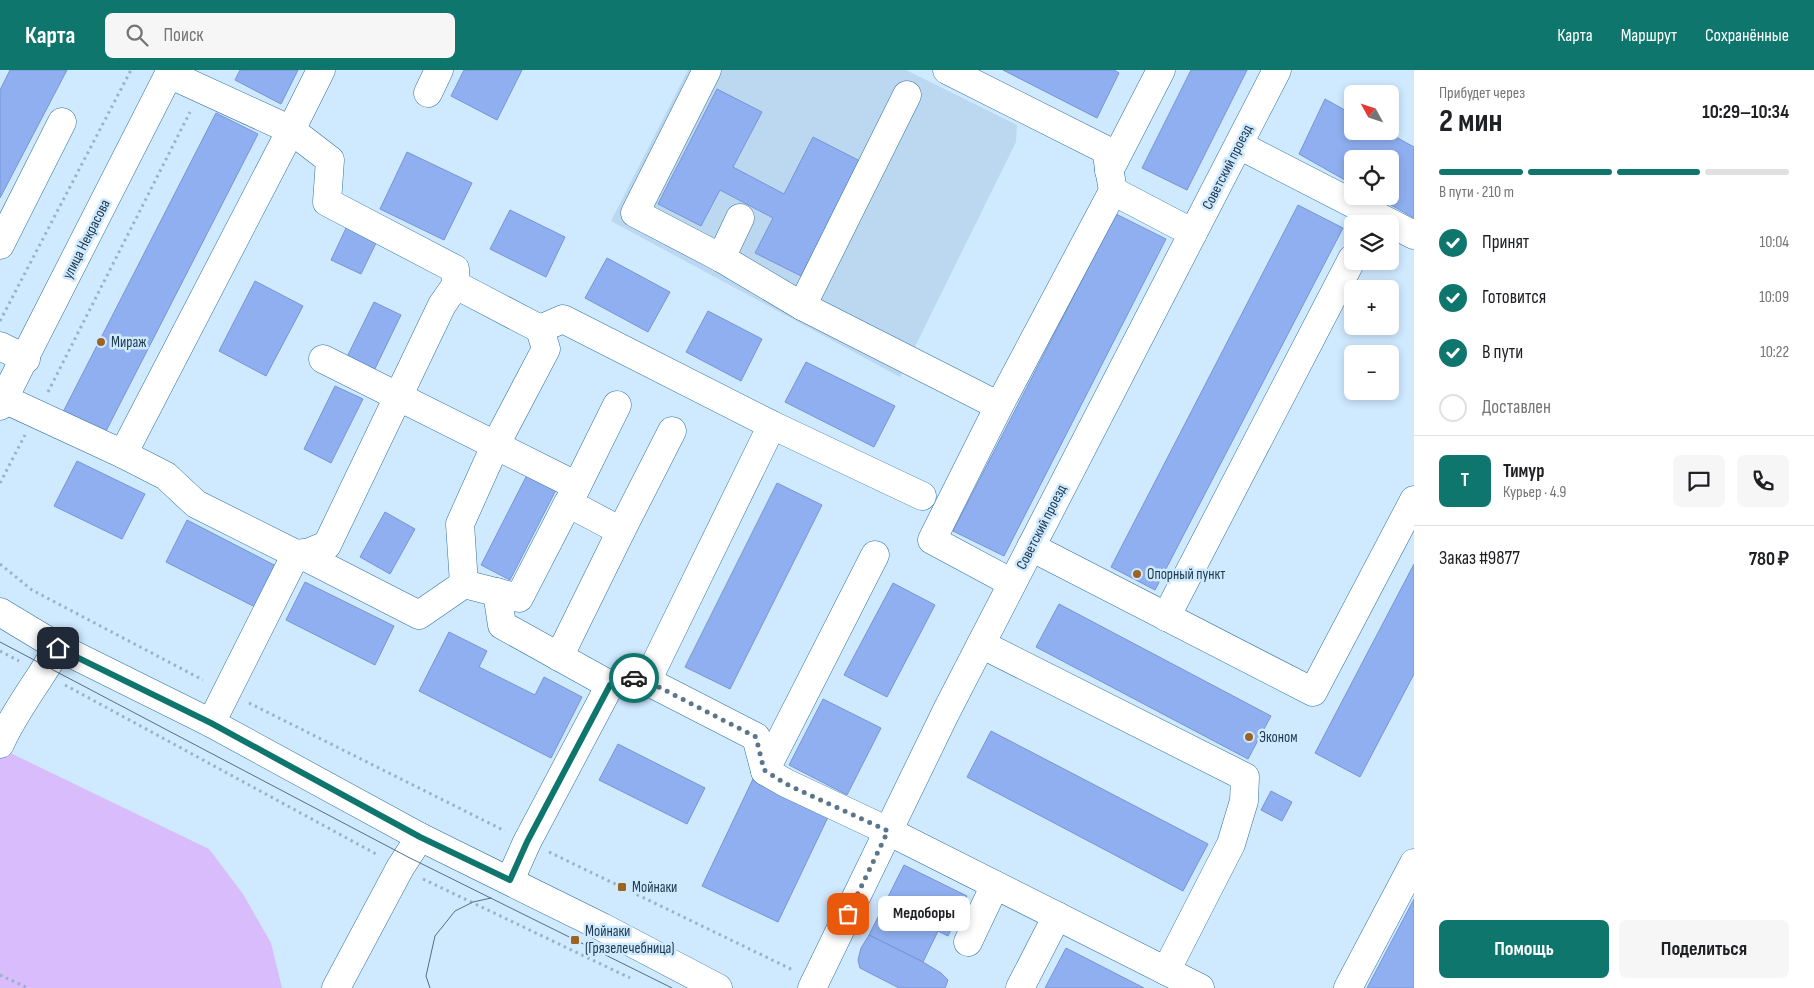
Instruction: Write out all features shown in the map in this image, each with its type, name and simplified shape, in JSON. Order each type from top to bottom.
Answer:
[{"type":"street","points":[[123,454],[321,70]]},
{"type":"street","points":[[707,70],[635,214],[721,258],[802,306],[999,406]]},
{"type":"street","points":[[947,70],[1106,150],[1111,181],[1193,233]]},
{"type":"street","points":[[1012,583],[932,540],[1111,181],[1161,70]]},
{"type":"street","name":"Советский проезд","points":[[814,984],[946,712],[1277,70]]},
{"type":"street","points":[[170,72],[291,130],[330,160],[327,202],[455,269],[456,285],[442,305],[327,545],[310,552],[298,554]]},
{"type":"street","name":"улица Некрасова","points":[[2,403],[170,72]]},
{"type":"street","points":[[802,306],[907,95]]},
{"type":"street","points":[[0,245],[62,122]]},
{"type":"street","points":[[1238,145],[1366,215]]},
{"type":"street","points":[[721,258],[740,218]]},
{"type":"street","points":[[1399,229],[1414,235]]},
{"type":"street","points":[[1166,617],[1346,270]]},
{"type":"street","points":[[456,285],[540,329],[546,349],[496,446],[460,524],[464,584]]},
{"type":"street","points":[[540,329],[563,319],[772,425],[922,496]]},
{"type":"street","points":[[0,346],[26,358]]},
{"type":"street","points":[[323,359],[397,398],[496,446],[572,495],[620,530]]},
{"type":"street","points":[[2,403],[36,414],[123,454],[166,476],[196,504],[419,614],[464,584],[519,598],[617,405]]},
{"type":"street","points":[[647,681],[772,425]]},
{"type":"street","points":[[559,656],[620,530],[672,431]]},
{"type":"street","points":[[1031,547],[1313,692],[1414,500]]},
{"type":"street","points":[[211,723],[298,554]]},
{"type":"street","points":[[764,770],[875,555]]},
{"type":"street","points":[[497,592],[502,625],[610,685]]},
{"type":"street","points":[[0,612],[58,648],[211,723],[420,837],[510,880],[718,988]]},
{"type":"street","points":[[981,644],[1245,777],[1244,801],[1230,844],[1166,971]]},
{"type":"street","points":[[0,744],[7,728],[58,648]]},
{"type":"street","points":[[510,880],[527,842],[610,685],[627,677],[647,681],[756,737],[764,770],[786,784],[888,831],[1200,988]]},
{"type":"street","points":[[336,988],[400,868],[420,837]]},
{"type":"street","points":[[1348,988],[1414,863]]},
{"type":"street","points":[[968,942],[995,885]]},
{"type":"street","points":[[1020,988],[1056,916]]},
{"type":"path","points":[[0,321],[131,70]]},
{"type":"path","points":[[0,483],[202,89]]},
{"type":"path","points":[[0,564],[32,590],[227,692],[814,984]]},
{"type":"path","points":[[0,651],[400,868],[630,978]]},
{"type":"path","points":[[0,975],[28,988]]},
{"type":"shaded area","points":[[688,70],[906,70],[1017,125],[1016,142],[900,377],[611,221]]},
{"type":"shaded area","points":[[0,748],[209,849],[243,894],[271,943],[282,988],[0,988]]},
{"type":"building","points":[[10,70],[67,70],[0,198],[0,90]]},
{"type":"building","points":[[240,70],[298,70],[281,104],[235,80]]},
{"type":"building","points":[[464,70],[522,70],[497,120],[451,96]]},
{"type":"building","points":[[1003,70],[1114,70],[1119,73],[1097,118]]},
{"type":"building","points":[[1191,70],[1247,70],[1187,190],[1142,168]]},
{"type":"building","points":[[717,89],[762,112],[733,167],[784,194],[813,137],[860,161],[801,276],[755,253],[773,218],[720,190],[701,226],[658,204]]},
{"type":"building","points":[[1325,99],[1344,110],[1344,140],[1399,139],[1414,147],[1414,218],[1391,205],[1399,205],[1399,150],[1344,150],[1344,179],[1299,154]]},
{"type":"building","points":[[216,113],[258,134],[104,435],[62,414]]},
{"type":"building","points":[[407,152],[472,183],[444,240],[380,209]]},
{"type":"building","points":[[1298,205],[1343,228],[1155,590],[1111,567]]},
{"type":"building","points":[[510,210],[565,237],[546,277],[490,249]]},
{"type":"building","points":[[1116,214],[1166,239],[1004,556],[953,531]]},
{"type":"building","points":[[348,224],[378,239],[361,274],[331,260]]},
{"type":"building","points":[[607,258],[670,292],[648,332],[585,298]]},
{"type":"building","points":[[255,281],[303,306],[266,376],[219,351]]},
{"type":"building","points":[[374,302],[401,315],[370,379],[343,365]]},
{"type":"building","points":[[708,311],[762,339],[741,381],[686,352]]},
{"type":"building","points":[[806,362],[895,406],[874,447],[785,402]]},
{"type":"building","points":[[335,386],[363,399],[331,463],[304,449]]},
{"type":"building","points":[[77,461],[145,494],[122,539],[54,506]]},
{"type":"building","points":[[528,473],[557,488],[510,580],[481,565]]},
{"type":"building","points":[[777,483],[822,505],[730,689],[685,667]]},
{"type":"building","points":[[385,512],[415,529],[390,574],[360,557]]},
{"type":"building","points":[[187,520],[280,568],[259,609],[166,562]]},
{"type":"building","points":[[1414,564],[1414,674],[1360,777],[1315,753]]},
{"type":"building","points":[[305,582],[394,626],[375,665],[286,620]]},
{"type":"building","points":[[893,583],[935,605],[887,697],[844,675]]},
{"type":"building","points":[[1059,604],[1271,716],[1248,759],[1036,647]]},
{"type":"building","points":[[449,632],[487,651],[479,667],[535,695],[544,677],[582,697],[551,758],[419,691]]},
{"type":"building","points":[[823,699],[881,728],[847,795],[789,765]]},
{"type":"building","points":[[991,731],[1208,844],[1183,891],[967,777]]},
{"type":"building","points":[[618,744],[705,788],[687,824],[599,780]]},
{"type":"building","points":[[753,779],[829,815],[778,922],[702,886]]},
{"type":"building","points":[[1271,791],[1292,802],[1282,821],[1261,810]]},
{"type":"building","points":[[904,865],[967,896],[948,936],[938,931],[923,962],[869,935]]},
{"type":"building","points":[[1414,899],[1414,988],[1367,988]]},
{"type":"building","points":[[869,935],[941,973],[948,980],[945,988],[899,988],[860,968],[858,960],[861,948]]},
{"type":"building","points":[[1066,948],[1144,988],[1045,988]]},
{"type":"tram line","points":[[0,642],[408,857],[672,988]]},
{"type":"tram line","points":[[430,988],[426,976],[435,936],[455,911],[473,902],[491,898]]},
{"type":"way so far","points":[[634,678],[647,681],[756,737],[764,770],[786,784],[888,831],[848,914]]},
{"type":"place","name":"Мираж","points":[[101,342]]},
{"type":"place","name":"Опорный пункт","points":[[1137,574]]},
{"type":"place","name":"Эконом","points":[[1249,737]]},
{"type":"place","name":"Мойнаки","points":[[622,887]]},
{"type":"place","name":"Медоборы","points":[[848,914]]},
{"type":"place","name":"Мойнаки (Грязелечебница)","points":[[575,940]]},
{"type":"route","points":[[58,648],[211,723],[420,837],[510,880],[527,842],[610,685],[627,677],[634,678]]}]
